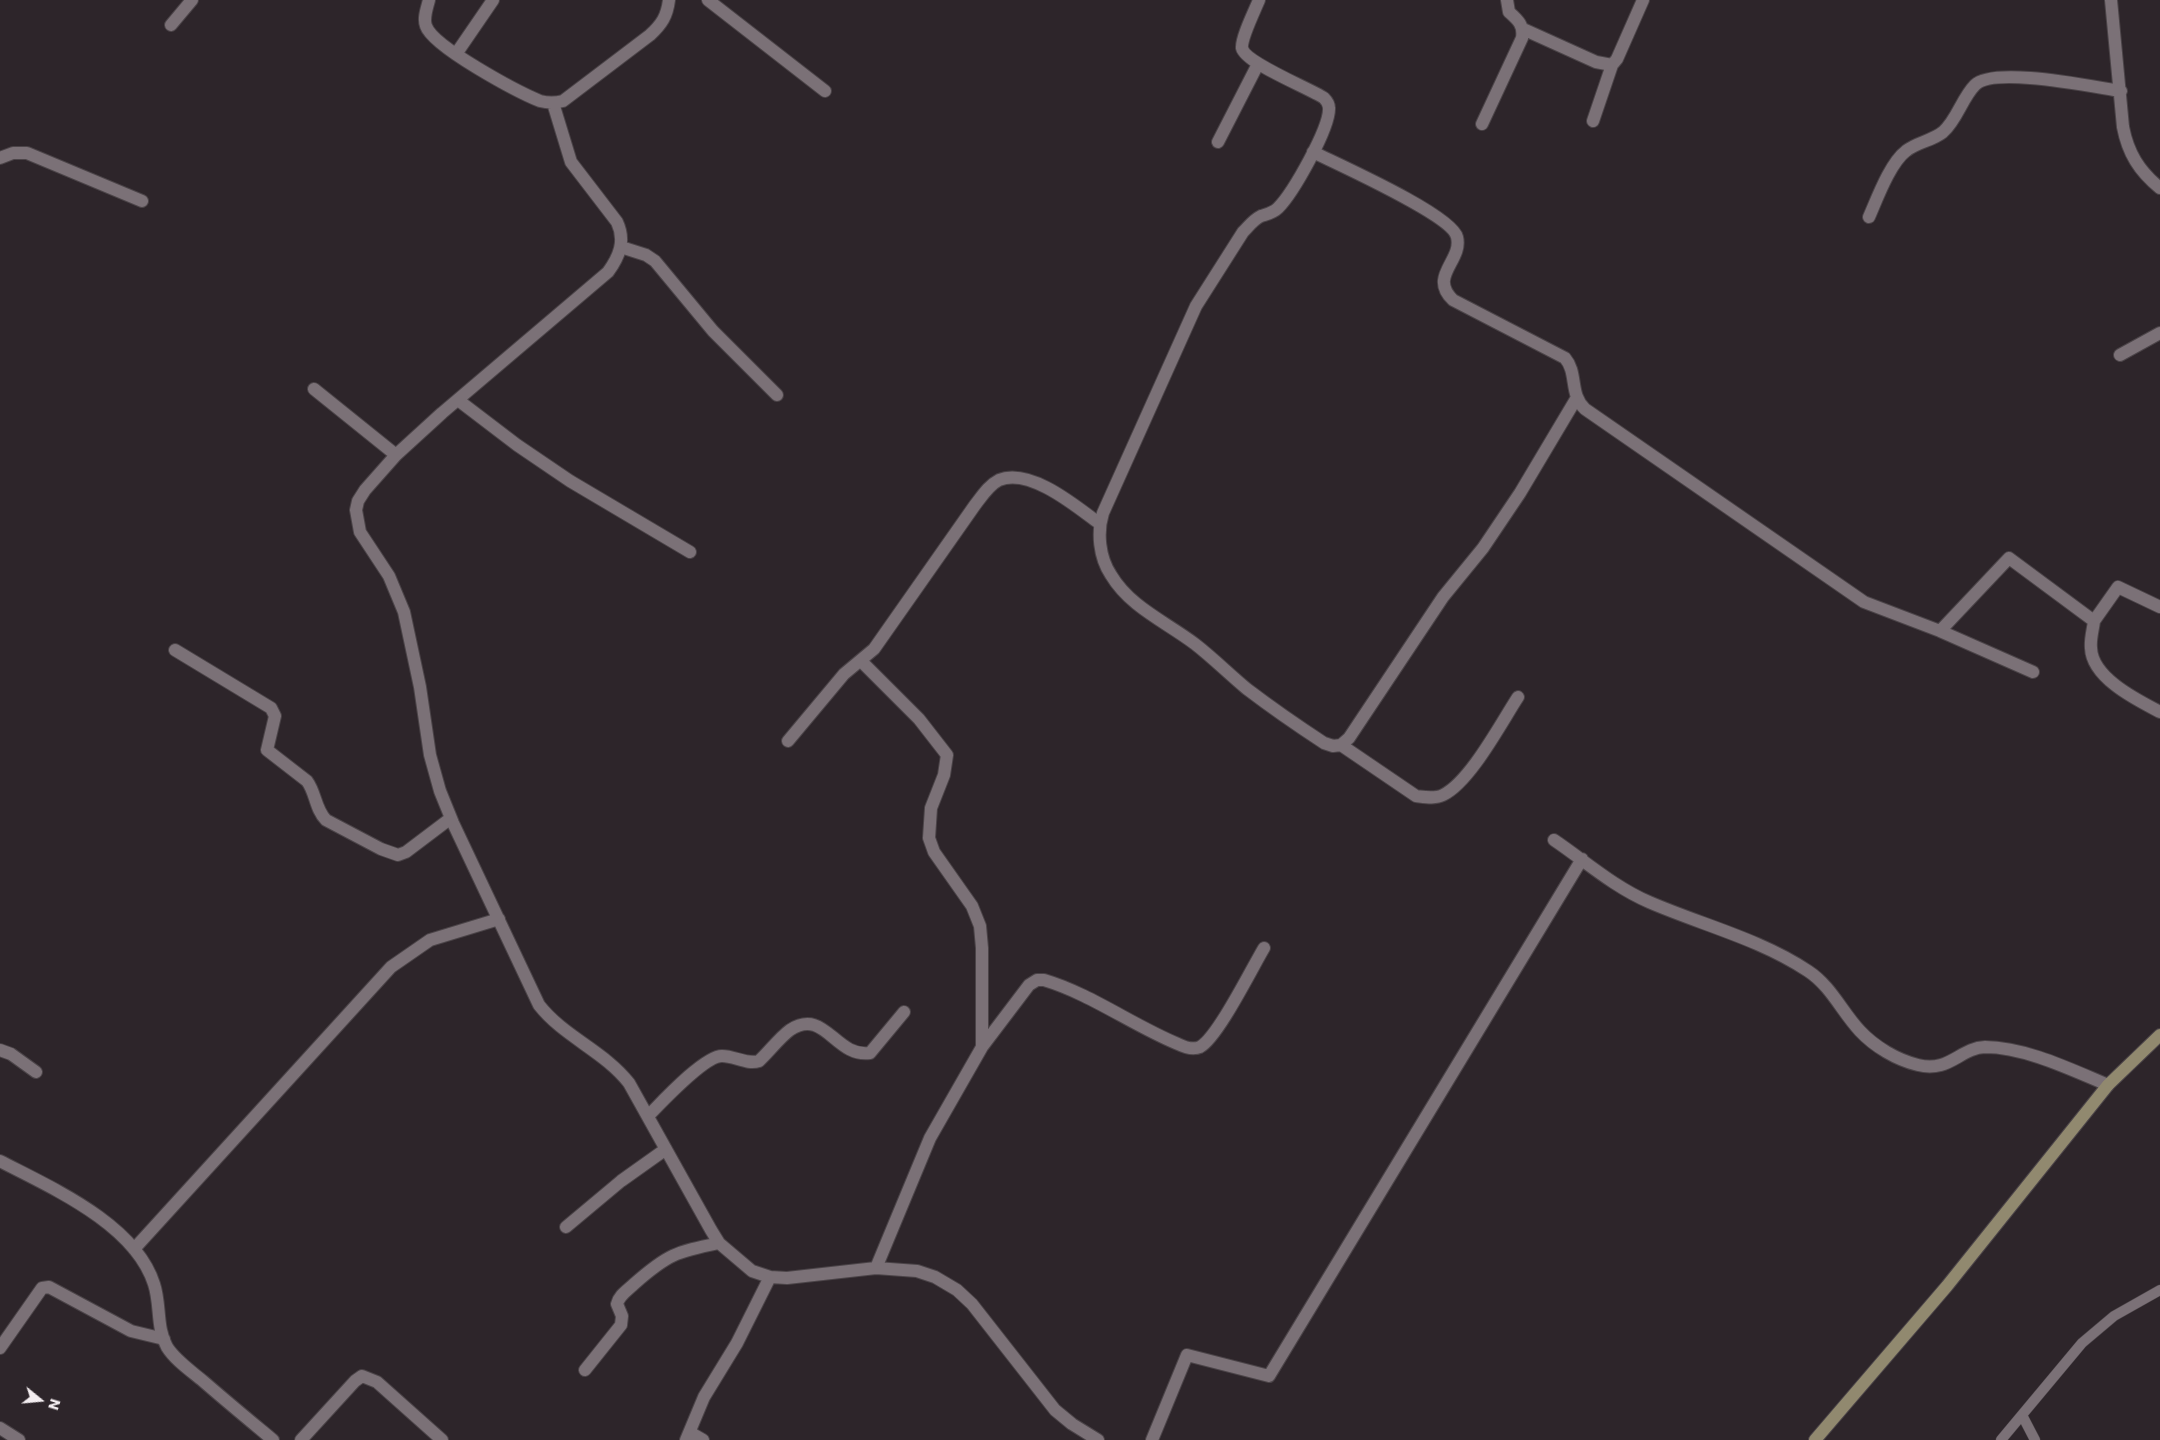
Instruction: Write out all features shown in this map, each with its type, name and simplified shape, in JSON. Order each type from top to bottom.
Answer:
[{"type":"street","points":[[171,25],[192,0]]},
{"type":"street","points":[[429,0],[425,14],[426,27],[434,38],[456,54],[498,79],[542,101],[553,103],[563,101],[650,35],[661,25],[668,12],[669,0]]},
{"type":"street","points":[[456,54],[493,0]]},
{"type":"street","points":[[708,0],[825,91]]},
{"type":"street","points":[[1259,0],[1242,48],[1246,55],[1258,64],[1311,89],[1324,98],[1329,105],[1326,125],[1304,169],[1278,208],[1252,221],[1196,306],[1100,524],[1103,555],[1110,574],[1126,594],[1139,606],[1193,643],[1280,714],[1324,743],[1333,746],[1341,745],[1349,738],[1442,597],[1483,548],[1536,468],[1576,399]]},
{"type":"street","points":[[1482,124],[1522,38],[1523,29],[1520,22],[1509,12],[1507,0]]},
{"type":"street","points":[[1593,121],[1612,65],[1618,59],[1643,0]]},
{"type":"street","points":[[2111,0],[2123,127],[2127,147],[2151,181],[2160,188]]},
{"type":"street","points":[[1523,29],[1596,62],[1612,65]]},
{"type":"street","points":[[1218,142],[1258,64]]},
{"type":"street","points":[[1868,217],[1903,152],[1943,132],[1975,85],[1983,79],[2000,76],[2024,78],[2121,91]]},
{"type":"street","points":[[553,103],[571,162],[617,222],[622,232],[621,247],[617,260],[608,272],[396,455],[358,501],[357,523],[360,532],[399,596],[420,687],[430,755],[450,818],[539,1005],[550,1019],[621,1073],[648,1116],[719,1243],[752,1271],[770,1277],[787,1278],[876,1268],[917,1271],[936,1277],[957,1290],[972,1304],[1055,1410],[1072,1424],[1098,1440]]},
{"type":"street","points":[[1313,152],[1394,191],[1449,225],[1458,239],[1457,248],[1445,274],[1443,284],[1446,293],[1453,300],[1565,358],[1570,365],[1576,399],[1585,409],[1856,597],[2033,672]]},
{"type":"street","points":[[0,158],[13,153],[27,153],[142,201]]},
{"type":"street","points":[[621,247],[646,255],[655,261],[713,332],[777,395]]},
{"type":"street","points":[[2120,355],[2160,333]]},
{"type":"street","points":[[314,389],[396,455]]},
{"type":"street","points":[[458,400],[517,445],[570,481],[690,552]]},
{"type":"street","points":[[788,741],[834,685],[874,649],[988,488],[998,480],[1016,478],[1051,489],[1100,524]]},
{"type":"street","points":[[1940,631],[2009,558],[2094,621]]},
{"type":"street","points":[[2160,607],[2118,587],[2094,621],[2091,650],[2097,665],[2112,682],[2132,698],[2160,712]]},
{"type":"street","points":[[175,650],[271,708],[274,716],[267,750],[307,781],[312,788],[317,807],[326,820],[381,849],[398,855],[406,852],[450,818]]},
{"type":"street","points":[[862,660],[919,719],[947,755],[944,775],[931,808],[929,838],[934,852],[972,906],[980,926],[982,948],[982,1047]]},
{"type":"street","points":[[1341,745],[1416,796],[1429,798],[1442,796],[1457,786],[1475,763],[1518,697]]},
{"type":"street","points":[[1554,840],[1607,878],[1649,902],[1784,957],[1810,972],[1825,986],[1860,1031],[1875,1044],[1900,1059],[1932,1067],[1948,1064],[1971,1050],[1985,1047],[2038,1058],[2108,1085]]},
{"type":"street","points":[[1152,1440],[1187,1355],[1268,1376],[1582,859]]},
{"type":"street","points":[[134,1249],[391,967],[430,940],[499,919]]},
{"type":"street","points":[[876,1268],[930,1138],[982,1047],[1028,985],[1037,980],[1044,980],[1109,1008],[1177,1044],[1191,1048],[1200,1047],[1210,1037],[1227,1012],[1264,948]]},
{"type":"street","points":[[648,1116],[680,1084],[710,1059],[720,1056],[731,1056],[754,1063],[759,1061],[789,1031],[810,1023],[817,1025],[848,1050],[856,1054],[870,1053],[904,1012]]},
{"type":"street","points":[[1815,1440],[1947,1286],[2108,1085],[2160,1035]]},
{"type":"street","points":[[0,1050],[11,1054],[36,1072]]},
{"type":"street","points":[[566,1227],[621,1181],[666,1149]]},
{"type":"street","points":[[0,1161],[63,1194],[109,1225],[134,1249],[144,1262],[154,1284],[161,1331],[168,1348],[182,1364],[273,1440]]},
{"type":"street","points":[[586,1370],[621,1325],[622,1316],[617,1304],[620,1296],[657,1263],[669,1256],[719,1243]]},
{"type":"street","points":[[703,1440],[689,1436],[704,1397],[737,1342],[770,1277]]},
{"type":"street","points":[[0,1348],[42,1288],[49,1287],[131,1331],[164,1340]]},
{"type":"street","points":[[301,1440],[362,1376],[377,1382],[442,1440]]},
{"type":"street","points":[[0,1428],[19,1440]]},
{"type":"lane","points":[[2001,1440],[2082,1343],[2114,1316],[2160,1290]]},
{"type":"lane","points":[[2022,1414],[2035,1440]]}]
